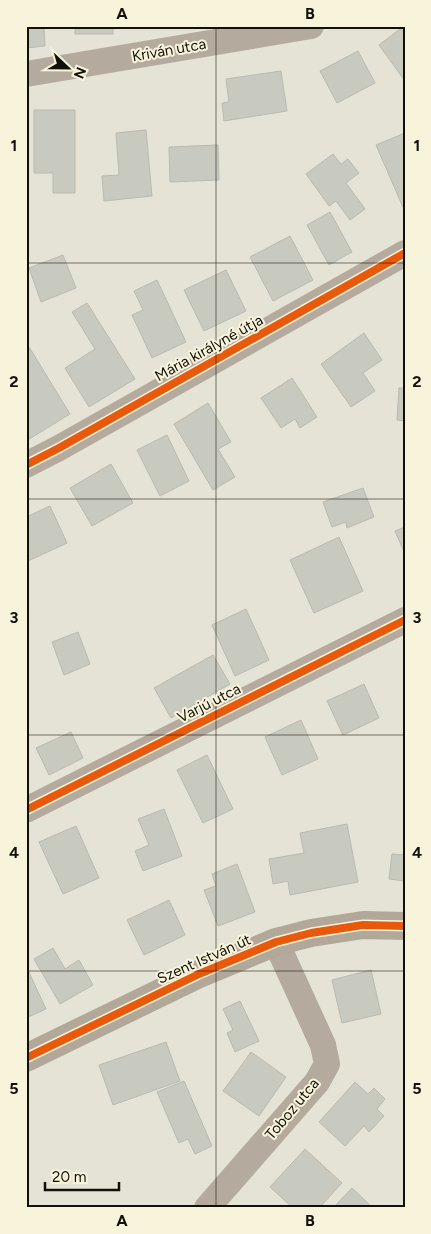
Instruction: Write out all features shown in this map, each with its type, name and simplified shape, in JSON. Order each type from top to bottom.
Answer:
[{"type":"street","name":"Kriván utca","points":[[26,74],[311,26]]},
{"type":"street","name":"Mária királyné útja","points":[[26,465],[405,253]]},
{"type":"street","name":"Varjú utca","points":[[26,810],[405,620]]},
{"type":"street","name":"Szent István út","points":[[26,1058],[199,974],[276,942],[311,933],[363,925],[405,926]]},
{"type":"street","name":"Toboz utca","points":[[207,1208],[317,1082],[327,1064],[323,1045],[276,942]]},
{"type":"building","points":[[26,26],[44,26],[45,46],[26,48]]},
{"type":"building","points":[[75,26],[113,26],[113,34],[75,34]]},
{"type":"building","points":[[405,26],[405,81],[379,45]]},
{"type":"building","points":[[358,51],[375,83],[337,103],[320,71]]},
{"type":"building","points":[[281,71],[287,111],[224,121],[222,103],[229,102],[226,79]]},
{"type":"building","points":[[34,110],[75,110],[75,193],[53,193],[53,173],[34,173]]},
{"type":"building","points":[[146,130],[152,196],[104,201],[102,176],[119,175],[116,133]]},
{"type":"building","points":[[405,133],[405,212],[376,145]]},
{"type":"building","points":[[218,145],[219,180],[170,182],[169,147]]},
{"type":"building","points":[[333,154],[341,164],[348,159],[359,173],[346,183],[365,209],[350,220],[336,201],[329,206],[306,174]]},
{"type":"building","points":[[330,212],[352,252],[329,265],[307,225]]},
{"type":"building","points":[[290,236],[313,280],[273,301],[250,257]]},
{"type":"building","points":[[63,255],[76,288],[41,302],[29,268]]},
{"type":"building","points":[[226,270],[246,311],[204,331],[184,290]]},
{"type":"building","points":[[157,280],[186,342],[152,358],[132,315],[143,310],[134,291]]},
{"type":"building","points":[[87,303],[135,379],[89,407],[65,368],[95,349],[72,312]]},
{"type":"building","points":[[364,333],[382,360],[363,373],[375,391],[351,407],[321,364]]},
{"type":"building","points":[[26,342],[70,414],[26,441],[26,402],[29,401],[26,396]]},
{"type":"building","points":[[292,378],[317,417],[300,428],[295,419],[281,428],[261,398]]},
{"type":"building","points":[[399,388],[405,388],[405,421],[397,420]]},
{"type":"building","points":[[208,403],[231,442],[218,449],[235,477],[213,490],[174,424]]},
{"type":"building","points":[[167,435],[189,481],[160,496],[137,450]]},
{"type":"building","points":[[111,464],[133,503],[92,526],[70,488]]},
{"type":"building","points":[[363,488],[374,517],[347,528],[346,522],[332,527],[323,502]]},
{"type":"building","points":[[50,506],[67,543],[28,561],[26,558],[26,517]]},
{"type":"building","points":[[405,527],[405,554],[395,531]]},
{"type":"building","points":[[339,537],[363,591],[314,613],[290,560]]},
{"type":"building","points":[[246,609],[269,660],[235,676],[212,625]]},
{"type":"building","points":[[78,632],[90,664],[64,675],[52,642]]},
{"type":"building","points":[[213,655],[230,684],[171,718],[154,688]]},
{"type":"building","points":[[364,684],[379,718],[343,735],[327,701]]},
{"type":"building","points":[[301,720],[318,759],[282,775],[265,737]]},
{"type":"building","points":[[71,732],[83,758],[49,775],[36,748]]},
{"type":"building","points":[[207,755],[233,809],[203,823],[177,770]]},
{"type":"building","points":[[164,809],[182,856],[143,871],[135,851],[149,845],[138,819]]},
{"type":"building","points":[[347,824],[358,882],[290,895],[288,881],[273,884],[269,859],[304,853],[300,833]]},
{"type":"building","points":[[76,826],[99,878],[63,894],[39,842]]},
{"type":"building","points":[[392,854],[405,855],[405,881],[389,879]]},
{"type":"building","points":[[237,864],[255,912],[218,926],[204,890],[216,886],[212,874]]},
{"type":"building","points":[[169,900],[185,935],[144,955],[127,920]]},
{"type":"building","points":[[53,948],[65,969],[79,960],[93,985],[60,1004],[34,959]]},
{"type":"building","points":[[26,968],[46,1009],[26,1018]]},
{"type":"building","points":[[371,970],[381,1014],[342,1023],[332,980]]},
{"type":"building","points":[[240,1001],[259,1041],[235,1052],[227,1033],[233,1030],[223,1009]]},
{"type":"building","points":[[166,1042],[180,1081],[113,1105],[99,1065]]},
{"type":"building","points":[[251,1052],[286,1077],[259,1116],[223,1091]]},
{"type":"building","points":[[184,1081],[212,1146],[195,1154],[188,1139],[179,1143],[157,1092]]},
{"type":"building","points":[[355,1082],[368,1094],[374,1088],[385,1099],[377,1109],[384,1116],[369,1132],[364,1126],[345,1146],[319,1122]]},
{"type":"building","points":[[305,1149],[342,1183],[319,1208],[293,1208],[270,1187]]},
{"type":"building","points":[[352,1188],[373,1208],[333,1208]]},
{"type":"cycle path","points":[[26,465],[405,253]]},
{"type":"cycle path","points":[[26,810],[405,620]]},
{"type":"cycle path","points":[[26,1058],[199,974],[276,942],[311,933],[363,925],[405,926]]}]
